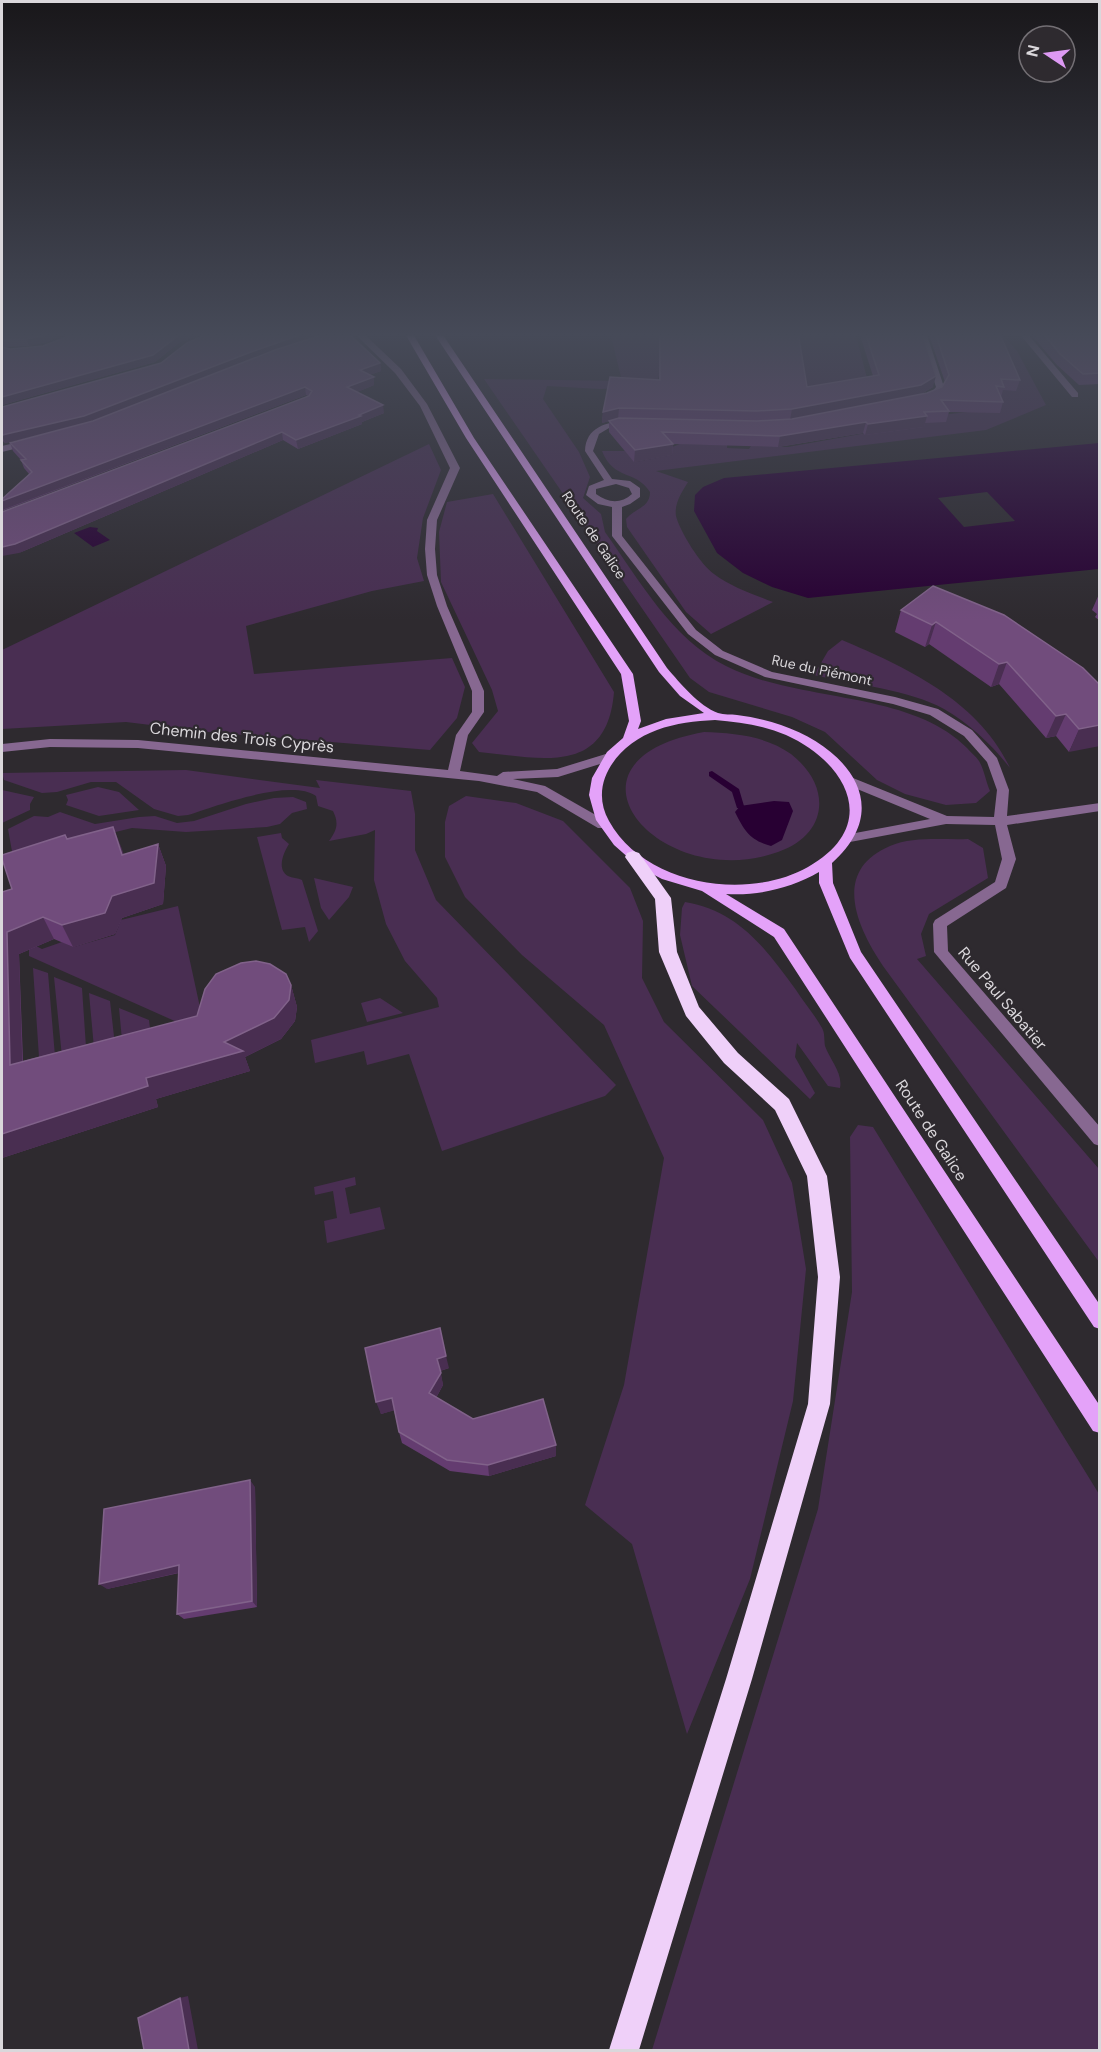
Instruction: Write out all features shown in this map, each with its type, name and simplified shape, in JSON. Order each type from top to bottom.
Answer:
[{"type":"highway","points":[[624,2050],[739,1679],[819,1404],[830,1278],[817,1176],[782,1105],[730,1058],[692,1011],[668,952],[663,898],[633,858]]},
{"type":"main road","points":[[464,428],[627,674],[635,721],[629,738]]},
{"type":"main road","name":"Route de Galice","points":[[501,428],[663,670],[684,694],[715,716]]},
{"type":"main road","points":[[715,716],[753,720],[787,730],[818,747],[839,767],[849,781],[856,807],[850,838],[825,864],[783,884],[751,889],[705,886],[668,876],[633,858],[603,825],[595,801],[597,778],[609,757],[629,738],[651,727],[682,718],[715,716]]},
{"type":"main road","name":"Route de Galice","points":[[825,864],[826,883],[855,954],[1100,1321]]},
{"type":"main road","name":"Route de Galice","points":[[705,886],[779,933],[1100,1424]]},
{"type":"street","points":[[435,428],[455,468],[432,520],[430,549],[432,575],[442,606],[478,691],[478,712],[462,735],[453,775]]},
{"type":"street","points":[[600,428],[591,437],[589,451],[609,481]]},
{"type":"street","points":[[2,449],[39,440]]},
{"type":"street","points":[[609,481],[624,482],[638,491],[634,499],[617,505],[600,502],[591,495],[592,488],[609,481]]},
{"type":"street","name":"Rue du Piémont","points":[[617,505],[617,536],[692,632],[719,653],[769,675],[895,701],[934,712],[968,733],[993,761],[1002,790],[1000,821]]},
{"type":"street","name":"Chemin des Trois Cyprès","points":[[2,748],[50,743],[138,744],[479,777],[541,789],[603,825]]},
{"type":"street","name":"Chemin des Trois Cyprès","points":[[479,777],[558,773],[609,757]]},
{"type":"street","points":[[849,781],[946,820]]},
{"type":"street","points":[[850,838],[946,820],[1000,821],[1057,815],[1100,807]]},
{"type":"street","name":"Rue Paul Sabatier","points":[[1000,821],[1009,860],[1001,885],[939,924],[941,952],[1100,1139]]},
{"type":"shaded area","points":[[518,428],[563,428],[579,452],[590,477],[583,498],[601,514],[605,532],[658,607],[689,640],[706,654],[726,666],[755,678],[885,706],[943,729],[976,757],[981,764],[990,791],[976,803],[946,805],[905,794],[877,780],[825,732],[792,717],[709,692],[690,678]]},
{"type":"shaded area","points":[[895,428],[991,428],[656,471],[688,482],[677,502],[676,516],[686,539],[709,570],[742,590],[773,602],[711,634],[686,612],[627,527],[626,519],[645,505],[650,492],[638,480],[612,467],[602,451],[625,451],[635,462],[672,455],[667,449],[680,444],[727,445],[727,448],[749,449],[751,446],[788,447]]},
{"type":"shaded area","points":[[1099,443],[1099,569],[808,598],[772,587],[743,573],[717,553],[694,511],[695,495],[703,487],[724,478]]},
{"type":"shaded area","points":[[429,444],[441,470],[423,518],[417,558],[424,581],[372,591],[246,626],[254,674],[452,658],[465,687],[457,718],[430,750],[208,732],[126,722],[2,729],[2,650]]},
{"type":"shaded area","points":[[493,494],[614,692],[609,719],[599,738],[584,750],[567,756],[525,757],[479,752],[472,743],[498,711],[492,690],[441,582],[439,532],[447,502]]},
{"type":"shaded area","points":[[90,527],[98,528],[97,531],[110,540],[93,547],[74,533]]},
{"type":"shaded area","points":[[842,640],[915,675],[960,705],[997,744],[1010,768],[972,728],[930,702],[881,688],[814,675],[828,651]]},
{"type":"shaded area","points":[[704,732],[760,739],[791,754],[813,780],[818,794],[819,808],[815,822],[807,834],[795,844],[778,852],[734,860],[694,855],[661,840],[637,819],[626,794],[631,769],[656,747]]},
{"type":"shaded area","points":[[186,770],[320,788],[316,780],[411,791],[415,814],[415,850],[436,900],[616,1085],[605,1096],[442,1151],[409,1054],[367,1065],[364,1051],[315,1063],[311,1040],[439,1007],[437,998],[405,961],[386,924],[374,880],[375,830],[329,841],[336,826],[333,811],[318,806],[316,796],[304,791],[289,790],[253,795],[178,816],[154,809],[116,782],[91,782],[57,792],[42,793],[4,780],[2,773]]},
{"type":"shaded area","points":[[98,787],[119,792],[139,810],[99,816],[66,805],[68,800],[66,795]]},
{"type":"shaded area","points":[[2,790],[34,797],[30,810],[2,823]]},
{"type":"shaded area","points":[[466,796],[516,803],[563,821],[630,888],[643,921],[642,978],[664,1022],[763,1120],[792,1183],[806,1269],[793,1401],[750,1579],[687,1734],[632,1544],[585,1505],[624,1385],[664,1158],[604,1025],[522,955],[465,897],[445,857],[445,822],[449,806]]},
{"type":"shaded area","points":[[293,797],[306,802],[307,809],[292,813],[280,824],[267,827],[186,832],[132,828],[13,857],[8,829],[34,816],[48,817],[60,812],[95,824],[155,816],[177,823],[194,821],[246,804],[274,798]]},
{"type":"shaded area","points":[[774,801],[789,802],[793,811],[782,840],[771,846],[758,841],[749,834],[735,812],[740,806]]},
{"type":"shaded area","points":[[281,833],[282,838],[289,844],[283,856],[282,869],[288,876],[302,880],[318,931],[309,942],[305,927],[282,930],[257,837]]},
{"type":"shaded area","points":[[968,839],[983,848],[988,878],[929,914],[921,934],[926,956],[917,959],[1099,1169],[1099,1262],[883,966],[873,951],[858,917],[855,885],[860,870],[872,857],[890,846],[909,841]]},
{"type":"shaded area","points":[[314,878],[353,887],[349,897],[329,920],[321,908]]},
{"type":"shaded area","points":[[685,902],[721,914],[736,923],[750,934],[774,960],[822,1028],[825,1046],[840,1077],[840,1088],[828,1086],[797,1043],[795,1057],[815,1093],[810,1099],[692,986],[680,935],[682,908]]},
{"type":"shaded area","points":[[178,906],[206,1035],[29,956],[29,949],[36,946],[42,949],[62,942],[73,947],[115,935],[121,920]]},
{"type":"shaded area","points":[[33,968],[48,973],[56,1068],[40,1072]]},
{"type":"shaded area","points":[[54,977],[82,988],[87,1062],[63,1067]]},
{"type":"shaded area","points":[[89,993],[110,1001],[116,1054],[95,1059]]},
{"type":"shaded area","points":[[380,998],[403,1013],[367,1022],[361,1003]]},
{"type":"shaded area","points":[[119,1008],[149,1020],[152,1045],[123,1051]]},
{"type":"shaded area","points":[[858,1125],[873,1127],[1099,1494],[1099,2050],[652,2050],[818,1509],[852,1292],[850,1137]]},
{"type":"shaded area","points":[[355,1177],[356,1185],[345,1188],[350,1214],[380,1207],[385,1229],[327,1243],[324,1221],[337,1218],[333,1191],[315,1195],[314,1187]]},
{"type":"pier","points":[[987,492],[1015,521],[964,527],[938,498]]},
{"type":"building","points":[[2,428],[33,428],[2,435]]},
{"type":"building","points":[[67,428],[197,428],[2,501],[32,472],[21,460],[26,459],[10,443]]},
{"type":"building","points":[[225,428],[329,428],[296,440],[282,432],[15,544],[2,547],[2,512]]},
{"type":"building","points":[[615,428],[831,428],[780,436],[662,432],[673,444],[635,450]]},
{"type":"building","points":[[933,586],[1004,615],[1083,668],[1100,685],[1100,725],[1079,729],[1066,714],[1056,716],[1007,662],[999,664],[936,622],[932,625],[901,610]]},
{"type":"building","points":[[113,827],[122,855],[158,844],[154,883],[112,896],[105,913],[62,925],[43,917],[7,932],[10,1065],[197,1016],[205,989],[216,974],[241,963],[256,961],[270,964],[286,974],[291,985],[289,1000],[274,1018],[224,1042],[243,1051],[146,1078],[148,1086],[2,1134],[2,892],[12,889],[2,855],[65,835],[67,839]]},
{"type":"building","points":[[440,1328],[446,1356],[437,1359],[441,1373],[429,1393],[473,1419],[543,1399],[556,1445],[488,1465],[447,1460],[399,1432],[392,1398],[376,1402],[365,1348]]},
{"type":"building","points":[[250,1480],[252,1601],[177,1614],[179,1565],[99,1584],[104,1509]]},
{"type":"building","points":[[180,1998],[189,2050],[144,2050],[138,2018]]},
{"type":"waterway","points":[[712,774],[736,791],[740,806]]}]
